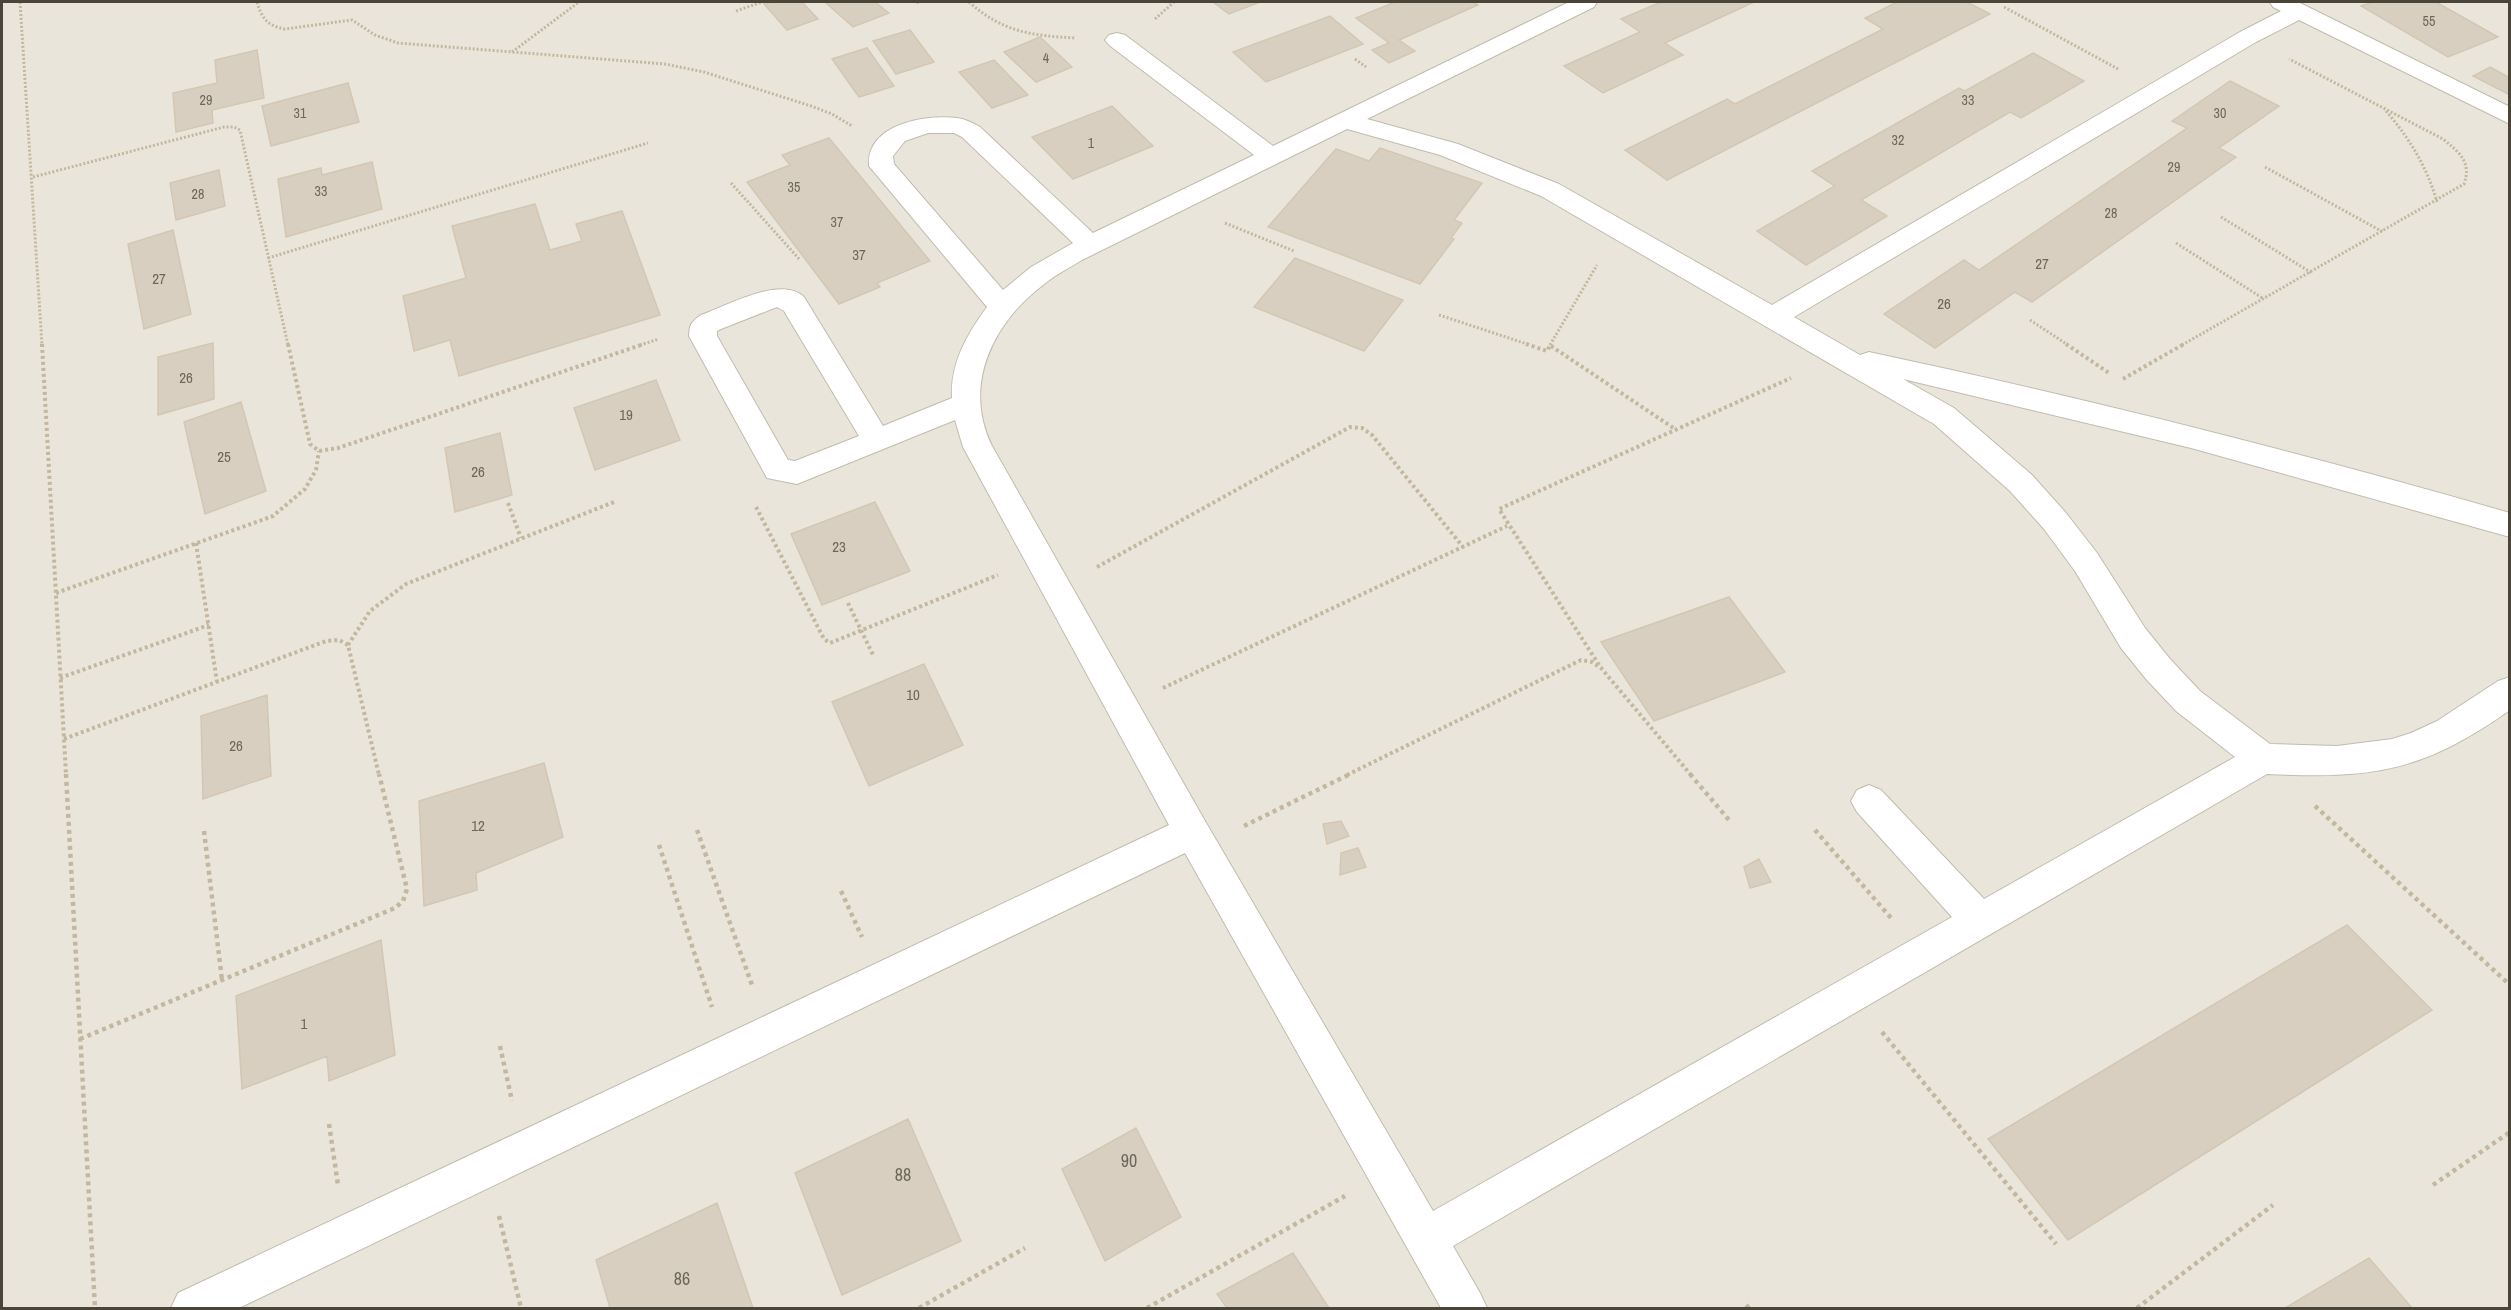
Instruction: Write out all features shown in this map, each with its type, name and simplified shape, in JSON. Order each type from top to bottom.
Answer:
[{"type":"street","points":[[1466,1308],[1196,840],[975,439],[966,404],[967,379],[972,355],[982,332],[1001,306],[1032,279],[1091,246],[1177,203],[1586,2]]},
{"type":"street","points":[[1773,317],[2248,37],[2289,6],[2510,117]]},
{"type":"street","points":[[1117,40],[1272,157]]},
{"type":"street","points":[[1344,121],[1450,148],[1501,167],[1550,190],[1944,416],[2021,483],[2055,521],[2086,562],[2133,638],[2158,669],[2188,701],[2263,759]]},
{"type":"street","points":[[1001,306],[882,166],[881,156],[896,136],[926,125],[943,124],[971,132],[1091,246]]},
{"type":"street","points":[[877,441],[794,303],[788,298],[774,298],[703,327],[703,336],[774,466],[783,473],[797,473],[877,441],[966,404]]},
{"type":"street","points":[[1838,356],[2190,435],[2358,480],[2510,525]]},
{"type":"street","points":[[1426,1238],[2263,759],[2341,761],[2376,757],[2410,749],[2438,737],[2510,692]]},
{"type":"street","points":[[1869,801],[1979,921]]},
{"type":"street","points":[[193,1308],[769,1034],[1196,840]]},
{"type":"path","points":[[20,2],[33,177],[95,1308]]},
{"type":"path","points":[[257,2],[263,19],[272,27],[280,29],[352,20],[375,35],[398,43],[665,64],[700,70],[820,108],[887,145]]},
{"type":"path","points":[[511,52],[579,2]]},
{"type":"path","points":[[736,11],[760,2]]},
{"type":"path","points":[[969,2],[995,22],[1022,31],[1061,37],[1117,40]]},
{"type":"path","points":[[2004,7],[2158,90]]},
{"type":"path","points":[[2073,407],[2436,202],[2464,184],[2469,174],[2467,163],[2458,151],[2443,140],[2248,37]]},
{"type":"path","points":[[2384,108],[2419,154],[2433,186],[2436,202]]},
{"type":"path","points":[[33,177],[224,127],[234,127],[241,132],[310,444],[319,451],[338,448],[711,322]]},
{"type":"path","points":[[268,258],[648,143]]},
{"type":"path","points":[[2265,167],[2383,232]]},
{"type":"path","points":[[731,183],[808,269],[808,282],[797,294],[788,298]]},
{"type":"path","points":[[1177,203],[1294,251]]},
{"type":"path","points":[[2222,217],[2312,273]]},
{"type":"path","points":[[1439,315],[1547,351],[1618,228]]},
{"type":"path","points":[[2176,243],[2264,299]]},
{"type":"path","points":[[2030,320],[2120,381]]},
{"type":"path","points":[[1551,346],[1676,429]]},
{"type":"path","points":[[1729,820],[1601,668],[1499,512],[1501,508],[1838,356]]},
{"type":"path","points":[[1057,590],[1350,427],[1362,429],[1372,435],[1463,547]]},
{"type":"path","points":[[56,593],[273,516],[305,489],[316,470],[319,451]]},
{"type":"path","points":[[774,466],[754,483],[752,498],[824,639],[830,643],[863,632],[1039,558]]},
{"type":"path","points":[[80,1039],[395,908],[403,901],[407,893],[348,645],[370,611],[406,584],[614,502]]},
{"type":"path","points":[[508,503],[521,538]]},
{"type":"path","points":[[1122,707],[1507,526]]},
{"type":"path","points":[[196,543],[217,682]]},
{"type":"path","points":[[848,603],[874,657]]},
{"type":"path","points":[[60,678],[209,625]]},
{"type":"path","points":[[64,739],[326,641],[339,640],[348,645]]},
{"type":"path","points":[[1196,840],[1577,662],[1586,660],[1601,668]]},
{"type":"path","points":[[2263,759],[2510,985]]},
{"type":"path","points":[[697,830],[769,1034]]},
{"type":"path","points":[[1815,830],[1923,954]]},
{"type":"path","points":[[204,831],[222,980]]},
{"type":"path","points":[[659,845],[727,1054]]},
{"type":"path","points":[[1851,994],[2056,1244]]},
{"type":"path","points":[[329,1124],[345,1236]]},
{"type":"path","points":[[2433,1185],[2510,1132]]},
{"type":"path","points":[[488,1167],[521,1308]]},
{"type":"path","points":[[1147,1308],[1388,1172]]},
{"type":"path","points":[[2137,1308],[2273,1205]]},
{"type":"path","points":[[919,1308],[1025,1248]]},
{"type":"shaded area","points":[[2,2],[2509,2],[2509,1308],[2,1308]]},
{"type":"building","points":[[802,2],[818,19],[787,30],[764,4]]},
{"type":"building","points":[[825,2],[875,2],[889,13],[853,27]]},
{"type":"building","points":[[1213,2],[1260,2],[1229,14]]},
{"type":"building","points":[[1395,2],[1473,2],[1478,5],[1399,40],[1415,51],[1389,63],[1372,50],[1389,43],[1356,18]]},
{"type":"building","points":[[1661,2],[1754,2],[1665,43],[1683,55],[1603,93],[1564,66],[1640,32],[1621,19]]},
{"type":"building","points":[[1897,2],[1967,2],[1990,14],[1667,180],[1625,150],[1727,99],[1735,104],[1883,29],[1865,18]]},
{"type":"building","points":[[2373,2],[2436,2],[2498,37],[2448,57],[2361,6]]},
{"type":"building","points":[[1330,16],[1363,44],[1266,82],[1233,52]]},
{"type":"building","points":[[910,30],[934,62],[896,74],[873,41]]},
{"type":"building","points":[[1040,37],[1072,67],[1036,82],[1004,52]]},
{"type":"building","points":[[867,48],[894,86],[859,97],[832,59]]},
{"type":"building","points":[[257,50],[264,98],[212,110],[213,123],[176,132],[173,93],[217,83],[215,60]]},
{"type":"building","points":[[2033,53],[2084,81],[2021,118],[2010,112],[1861,200],[1887,216],[1806,265],[1757,231],[1835,186],[1812,171],[1959,88],[1965,91]]},
{"type":"building","points":[[994,60],[1028,95],[992,108],[959,72]]},
{"type":"building","points":[[2490,67],[2510,78],[2510,95],[2473,76]]},
{"type":"building","points":[[2230,81],[2279,106],[2219,148],[2236,157],[2032,302],[2015,292],[1935,348],[1884,314],[1964,260],[1979,270],[2187,128],[2172,121]]},
{"type":"building","points":[[348,83],[359,122],[271,146],[262,106]]},
{"type":"building","points":[[1112,106],[1153,146],[1073,179],[1032,137]]},
{"type":"building","points":[[829,138],[930,261],[877,283],[880,287],[839,304],[747,182],[790,165],[782,155]]},
{"type":"building","points":[[1380,148],[1482,183],[1454,220],[1462,223],[1451,238],[1454,239],[1420,284],[1268,227],[1336,149],[1369,161]]},
{"type":"building","points":[[372,162],[382,209],[286,237],[278,179],[321,168],[322,175]]},
{"type":"building","points":[[219,170],[225,206],[176,220],[170,183]]},
{"type":"building","points":[[535,204],[550,250],[582,241],[576,224],[622,211],[660,315],[459,376],[450,340],[414,351],[403,296],[466,278],[452,226]]},
{"type":"building","points":[[173,230],[191,314],[144,329],[128,244]]},
{"type":"building","points":[[1295,258],[1403,300],[1364,351],[1254,307]]},
{"type":"building","points":[[213,343],[214,399],[158,415],[158,357]]},
{"type":"building","points":[[656,380],[680,440],[595,470],[574,408]]},
{"type":"building","points":[[241,402],[266,491],[205,514],[184,422]]},
{"type":"building","points":[[500,433],[512,495],[455,512],[445,448]]},
{"type":"building","points":[[875,502],[910,571],[822,605],[791,534]]},
{"type":"building","points":[[1729,597],[1785,672],[1654,721],[1601,642]]},
{"type":"building","points":[[924,664],[963,745],[869,786],[832,702]]},
{"type":"building","points":[[267,695],[271,776],[203,799],[201,716]]},
{"type":"building","points":[[544,763],[563,837],[476,873],[477,890],[424,906],[419,801]]},
{"type":"building","points":[[1341,821],[1349,836],[1327,844],[1323,824]]},
{"type":"building","points":[[1358,848],[1366,867],[1340,875],[1341,853]]},
{"type":"building","points":[[1759,859],[1771,882],[1750,888],[1744,867]]},
{"type":"building","points":[[2347,925],[2432,1010],[2068,1240],[1988,1139]]},
{"type":"building","points":[[381,940],[395,1055],[329,1081],[327,1056],[242,1089],[236,996]]},
{"type":"building","points":[[908,1119],[961,1241],[842,1295],[795,1173]]},
{"type":"building","points":[[1136,1128],[1181,1217],[1105,1261],[1062,1169]]},
{"type":"building","points":[[717,1203],[753,1308],[610,1308],[596,1260]]},
{"type":"building","points":[[1293,1253],[1329,1308],[1227,1308],[1217,1294]]},
{"type":"building","points":[[2369,1258],[2412,1308],[2285,1308]]}]
